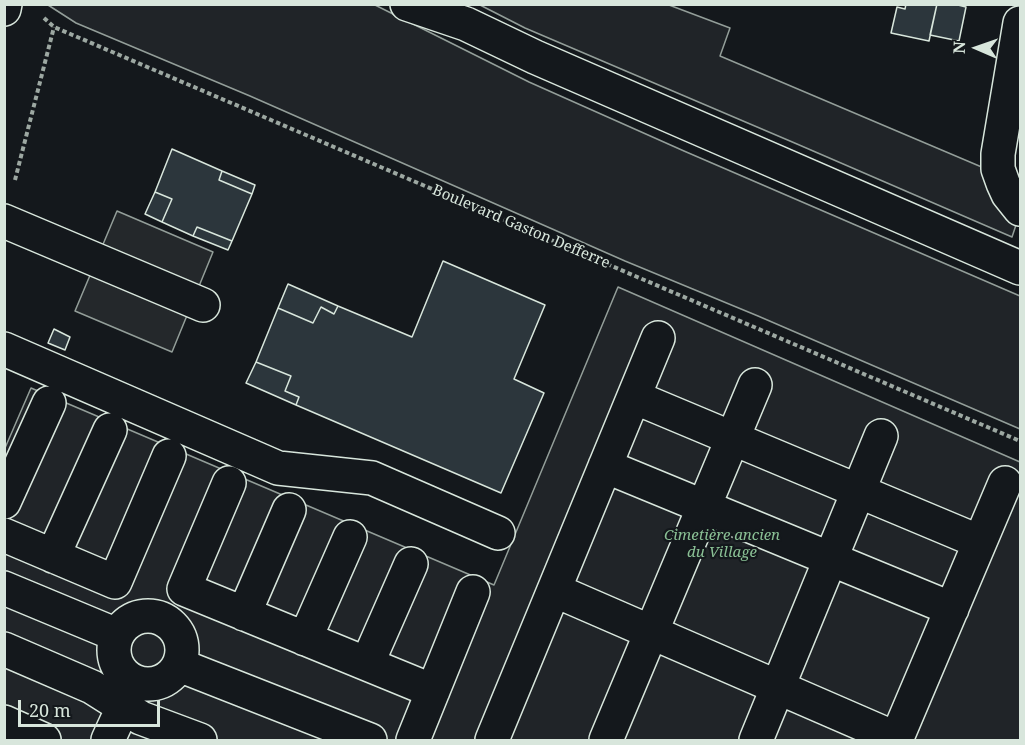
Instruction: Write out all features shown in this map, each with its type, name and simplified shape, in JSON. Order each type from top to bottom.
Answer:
[{"type":"street","points":[[407,4],[466,24],[556,67],[1020,268]]},
{"type":"street","points":[[437,4],[466,24]]},
{"type":"street","points":[[1020,22],[998,154],[998,169],[1008,194],[1020,209]]},
{"type":"street","points":[[4,221],[203,306]]},
{"type":"street","points":[[492,741],[658,338]]},
{"type":"street","points":[[4,349],[278,468],[372,478],[498,533]]},
{"type":"street","points":[[606,741],[755,386]]},
{"type":"street","points":[[634,397],[980,542]]},
{"type":"street","points":[[4,502],[49,403]]},
{"type":"street","points":[[53,556],[110,430]]},
{"type":"street","points":[[756,741],[881,436]]},
{"type":"street","points":[[115,582],[169,456]]},
{"type":"street","points":[[605,466],[952,609]]},
{"type":"street","points":[[200,741],[141,718],[115,661],[114,645],[119,630],[130,620],[153,617],[184,589],[229,483]]},
{"type":"street","points":[[554,590],[896,740],[1005,483]]},
{"type":"street","points":[[244,614],[289,510]]},
{"type":"street","points":[[4,535],[115,582],[153,617],[173,626],[181,640],[182,656],[176,670],[165,681],[129,695],[92,687],[4,649]]},
{"type":"street","points":[[306,639],[350,537]]},
{"type":"street","points":[[367,664],[411,564]]},
{"type":"street","points":[[4,588],[117,635]]},
{"type":"street","points":[[184,589],[433,691]]},
{"type":"street","points":[[413,741],[473,592]]},
{"type":"street","points":[[179,665],[370,741]]},
{"type":"street","points":[[108,741],[129,695]]},
{"type":"street","points":[[4,722],[44,741]]},
{"type":"path","name":"Boulevard Gaston Defferre","points":[[15,9],[1020,441]]},
{"type":"path","points":[[13,186],[54,27]]},
{"type":"green space","points":[[48,5],[375,5],[529,82],[1020,296],[1020,429],[76,23]]},
{"type":"green space","points":[[480,5],[669,5],[730,28],[720,56],[984,168],[1002,212],[1016,225],[1012,237],[525,28]]},
{"type":"green space","name":"Cimetière ancien du Village","points":[[618,287],[1020,462],[1020,740],[5,740],[5,448],[31,388],[494,585]]},
{"type":"shaded area","points":[[117,211],[213,252],[172,352],[75,311]]},
{"type":"building","points":[[906,4],[937,4],[929,41],[891,33],[897,7],[905,9]]},
{"type":"building","points":[[937,4],[966,7],[959,41],[930,35]]},
{"type":"building","points":[[172,149],[222,171],[219,180],[252,194],[232,241],[197,227],[193,236],[162,222],[172,199],[155,192]]},
{"type":"building","points":[[222,171],[255,185],[252,194],[219,180]]},
{"type":"building","points":[[155,192],[172,199],[162,222],[145,214]]},
{"type":"building","points":[[197,227],[232,241],[228,250],[193,236]]},
{"type":"building","points":[[443,261],[545,305],[514,379],[544,393],[501,493],[296,405],[299,397],[285,391],[291,376],[256,362],[278,308],[313,323],[321,307],[334,314],[338,306],[412,337]]},
{"type":"building","points":[[288,284],[338,306],[334,314],[321,307],[313,323],[278,308]]},
{"type":"building","points":[[54,329],[70,337],[65,350],[48,343]]},
{"type":"building","points":[[256,362],[291,376],[285,391],[299,397],[296,405],[246,383]]}]
